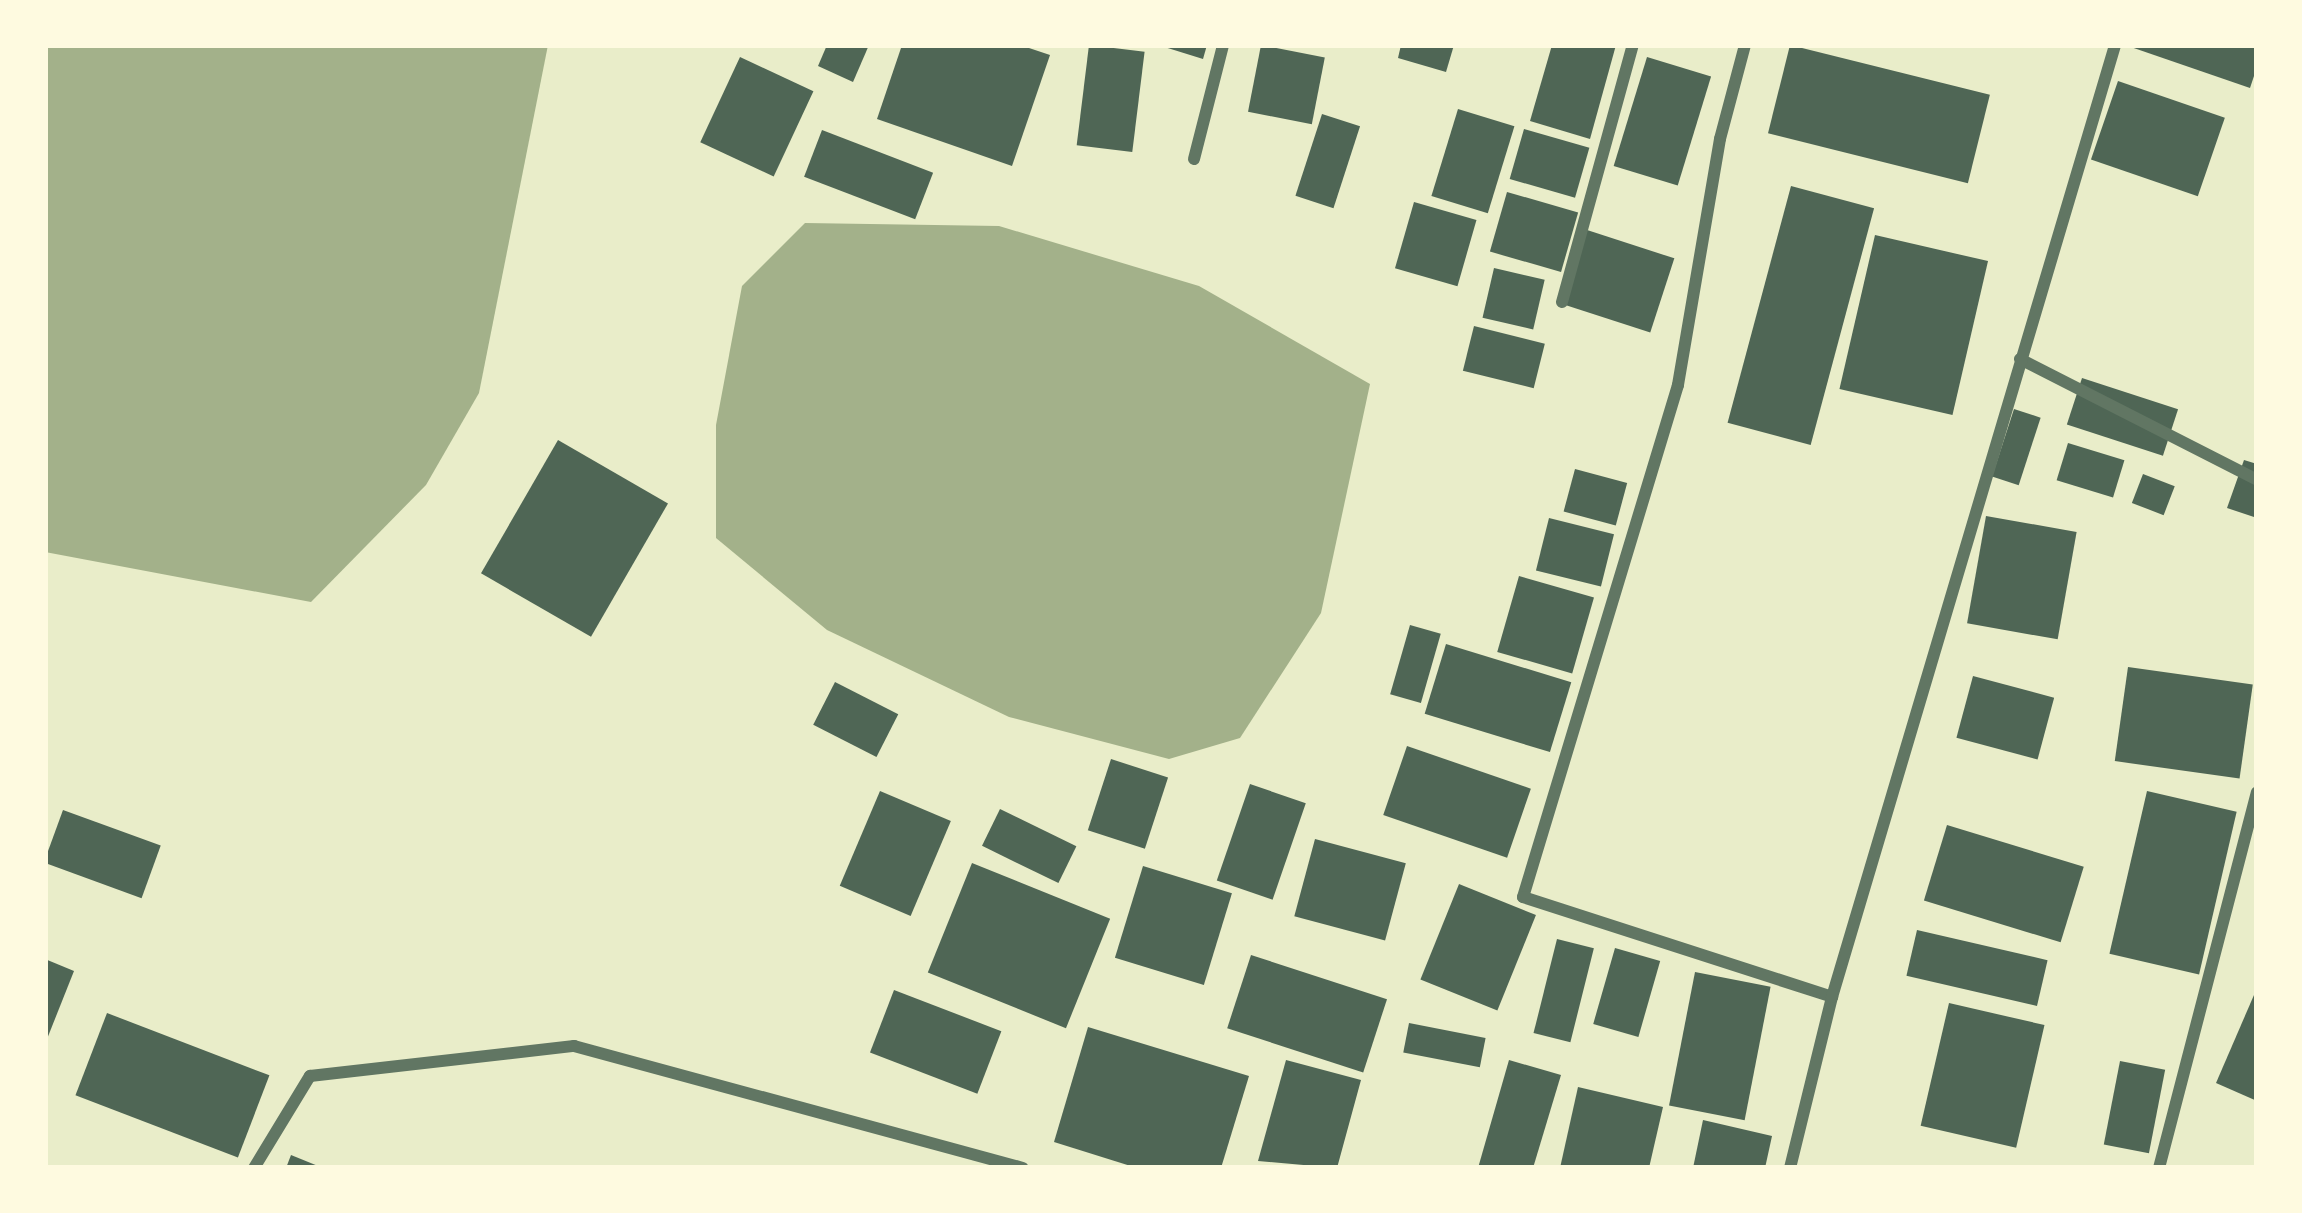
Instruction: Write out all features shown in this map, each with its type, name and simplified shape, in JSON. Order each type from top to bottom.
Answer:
[{"type":"street","points":[[1194,160],[1223,45]]},
{"type":"street","points":[[1562,302],[1633,45]]},
{"type":"street","points":[[1745,45],[1720,139],[1678,385],[1523,897],[1832,997]]},
{"type":"street","points":[[1790,1168],[1832,997],[2115,45]]},
{"type":"street","points":[[2020,359],[2257,480]]},
{"type":"street","points":[[2159,1168],[2257,793]]},
{"type":"street","points":[[254,1168],[310,1076],[574,1046],[1023,1168]]},
{"type":"shaded area","points":[[45,45],[548,45],[479,393],[426,485],[311,602],[45,552]]},
{"type":"shaded area","points":[[805,223],[999,226],[1199,286],[1370,384],[1321,613],[1240,738],[1169,759],[1009,717],[827,630],[716,538],[716,425],[742,286]]},
{"type":"building","points":[[827,45],[869,45],[853,82],[818,66]]},
{"type":"building","points":[[902,45],[1020,45],[1050,55],[1012,166],[877,119]]},
{"type":"building","points":[[1089,45],[1145,52],[1132,152],[1077,145]]},
{"type":"building","points":[[1158,45],[1207,45],[1203,59]]},
{"type":"building","points":[[1261,45],[1325,57],[1312,124],[1248,112]]},
{"type":"building","points":[[1401,45],[1454,45],[1446,72],[1398,58]]},
{"type":"building","points":[[1552,45],[1616,45],[1590,139],[1530,121]]},
{"type":"building","points":[[1790,45],[1990,95],[1968,183],[1768,133]]},
{"type":"building","points":[[2125,45],[2257,45],[2257,67],[2250,88]]},
{"type":"building","points":[[740,57],[813,91],[774,176],[700,142]]},
{"type":"building","points":[[1647,57],[1711,77],[1678,186],[1614,166]]},
{"type":"building","points":[[2118,81],[2225,118],[2198,196],[2091,159]]},
{"type":"building","points":[[1458,109],[1514,126],[1488,213],[1431,196]]},
{"type":"building","points":[[1322,114],[1360,126],[1333,208],[1295,196]]},
{"type":"building","points":[[1524,129],[1589,148],[1575,198],[1510,179]]},
{"type":"building","points":[[822,130],[933,173],[915,219],[804,177]]},
{"type":"building","points":[[1791,186],[1874,208],[1811,445],[1728,423]]},
{"type":"building","points":[[1507,192],[1578,212],[1561,272],[1490,252]]},
{"type":"building","points":[[1414,202],[1476,220],[1457,286],[1395,268]]},
{"type":"building","points":[[1584,229],[1674,258],[1650,333],[1560,303]]},
{"type":"building","points":[[1875,235],[1988,261],[1952,415],[1839,389]]},
{"type":"building","points":[[1494,268],[1545,280],[1533,329],[1483,318]]},
{"type":"building","points":[[1474,326],[1545,344],[1534,388],[1463,371]]},
{"type":"building","points":[[2082,378],[2178,409],[2163,456],[2067,425]]},
{"type":"building","points":[[2014,409],[2041,418],[2019,485],[1992,477]]},
{"type":"building","points":[[558,440],[668,504],[591,637],[481,573]]},
{"type":"building","points":[[2068,443],[2124,460],[2113,498],[2057,480]]},
{"type":"building","points":[[2244,460],[2257,464],[2257,518],[2227,508]]},
{"type":"building","points":[[1575,469],[1627,483],[1616,525],[1564,512]]},
{"type":"building","points":[[2143,474],[2175,486],[2164,515],[2132,503]]},
{"type":"building","points":[[1986,516],[2077,532],[2058,639],[1967,623]]},
{"type":"building","points":[[1549,518],[1614,534],[1601,587],[1536,570]]},
{"type":"building","points":[[1519,576],[1594,597],[1572,673],[1497,652]]},
{"type":"building","points":[[1410,625],[1441,634],[1421,703],[1390,694]]},
{"type":"building","points":[[1446,644],[1571,682],[1550,752],[1425,714]]},
{"type":"building","points":[[2128,667],[2253,685],[2240,779],[2115,761]]},
{"type":"building","points":[[1973,676],[2054,698],[2038,760],[1956,738]]},
{"type":"building","points":[[835,682],[898,714],[876,757],[813,725]]},
{"type":"building","points":[[1407,746],[1531,789],[1507,858],[1383,815]]},
{"type":"building","points":[[1111,759],[1168,778],[1145,849],[1088,830]]},
{"type":"building","points":[[1250,784],[1306,803],[1273,900],[1217,880]]},
{"type":"building","points":[[880,791],[951,821],[911,916],[840,886]]},
{"type":"building","points":[[2147,791],[2237,812],[2199,974],[2109,954]]},
{"type":"building","points":[[1000,809],[1076,846],[1058,883],[982,846]]},
{"type":"building","points":[[63,810],[161,846],[142,898],[45,863]]},
{"type":"building","points":[[1947,825],[2084,867],[2061,942],[1924,901]]},
{"type":"building","points":[[1315,839],[1406,863],[1385,941],[1294,916]]},
{"type":"building","points":[[972,863],[1110,919],[1066,1028],[928,972]]},
{"type":"building","points":[[1143,866],[1232,893],[1204,985],[1115,958]]},
{"type":"building","points":[[1459,884],[1536,915],[1497,1011],[1420,979]]},
{"type":"building","points":[[1917,930],[2048,960],[2037,1006],[1906,976]]},
{"type":"building","points":[[1557,939],[1594,948],[1570,1042],[1534,1033]]},
{"type":"building","points":[[1615,948],[1660,961],[1638,1037],[1593,1024]]},
{"type":"building","points":[[1251,955],[1387,999],[1363,1072],[1227,1028]]},
{"type":"building","points":[[45,959],[74,971],[45,1044]]},
{"type":"building","points":[[1695,972],[1771,987],[1745,1120],[1669,1106]]},
{"type":"building","points":[[2257,988],[2257,1101],[2216,1083]]},
{"type":"building","points":[[894,990],[1001,1031],[977,1094],[870,1053]]},
{"type":"building","points":[[1949,1003],[2044,1025],[2016,1148],[1921,1126]]},
{"type":"building","points":[[107,1013],[269,1075],[238,1158],[75,1095]]},
{"type":"building","points":[[1409,1023],[1486,1038],[1480,1067],[1403,1052]]},
{"type":"building","points":[[1088,1027],[1249,1076],[1221,1168],[1137,1168],[1054,1142]]},
{"type":"building","points":[[1286,1060],[1361,1080],[1337,1168],[1258,1161]]},
{"type":"building","points":[[1509,1060],[1561,1075],[1533,1168],[1478,1168]]},
{"type":"building","points":[[2120,1061],[2165,1070],[2149,1153],[2104,1144]]},
{"type":"building","points":[[1578,1087],[1663,1107],[1649,1168],[1560,1168]]},
{"type":"building","points":[[1703,1120],[1772,1136],[1765,1168],[1693,1168]]},
{"type":"building","points":[[291,1155],[323,1168],[286,1168]]}]
